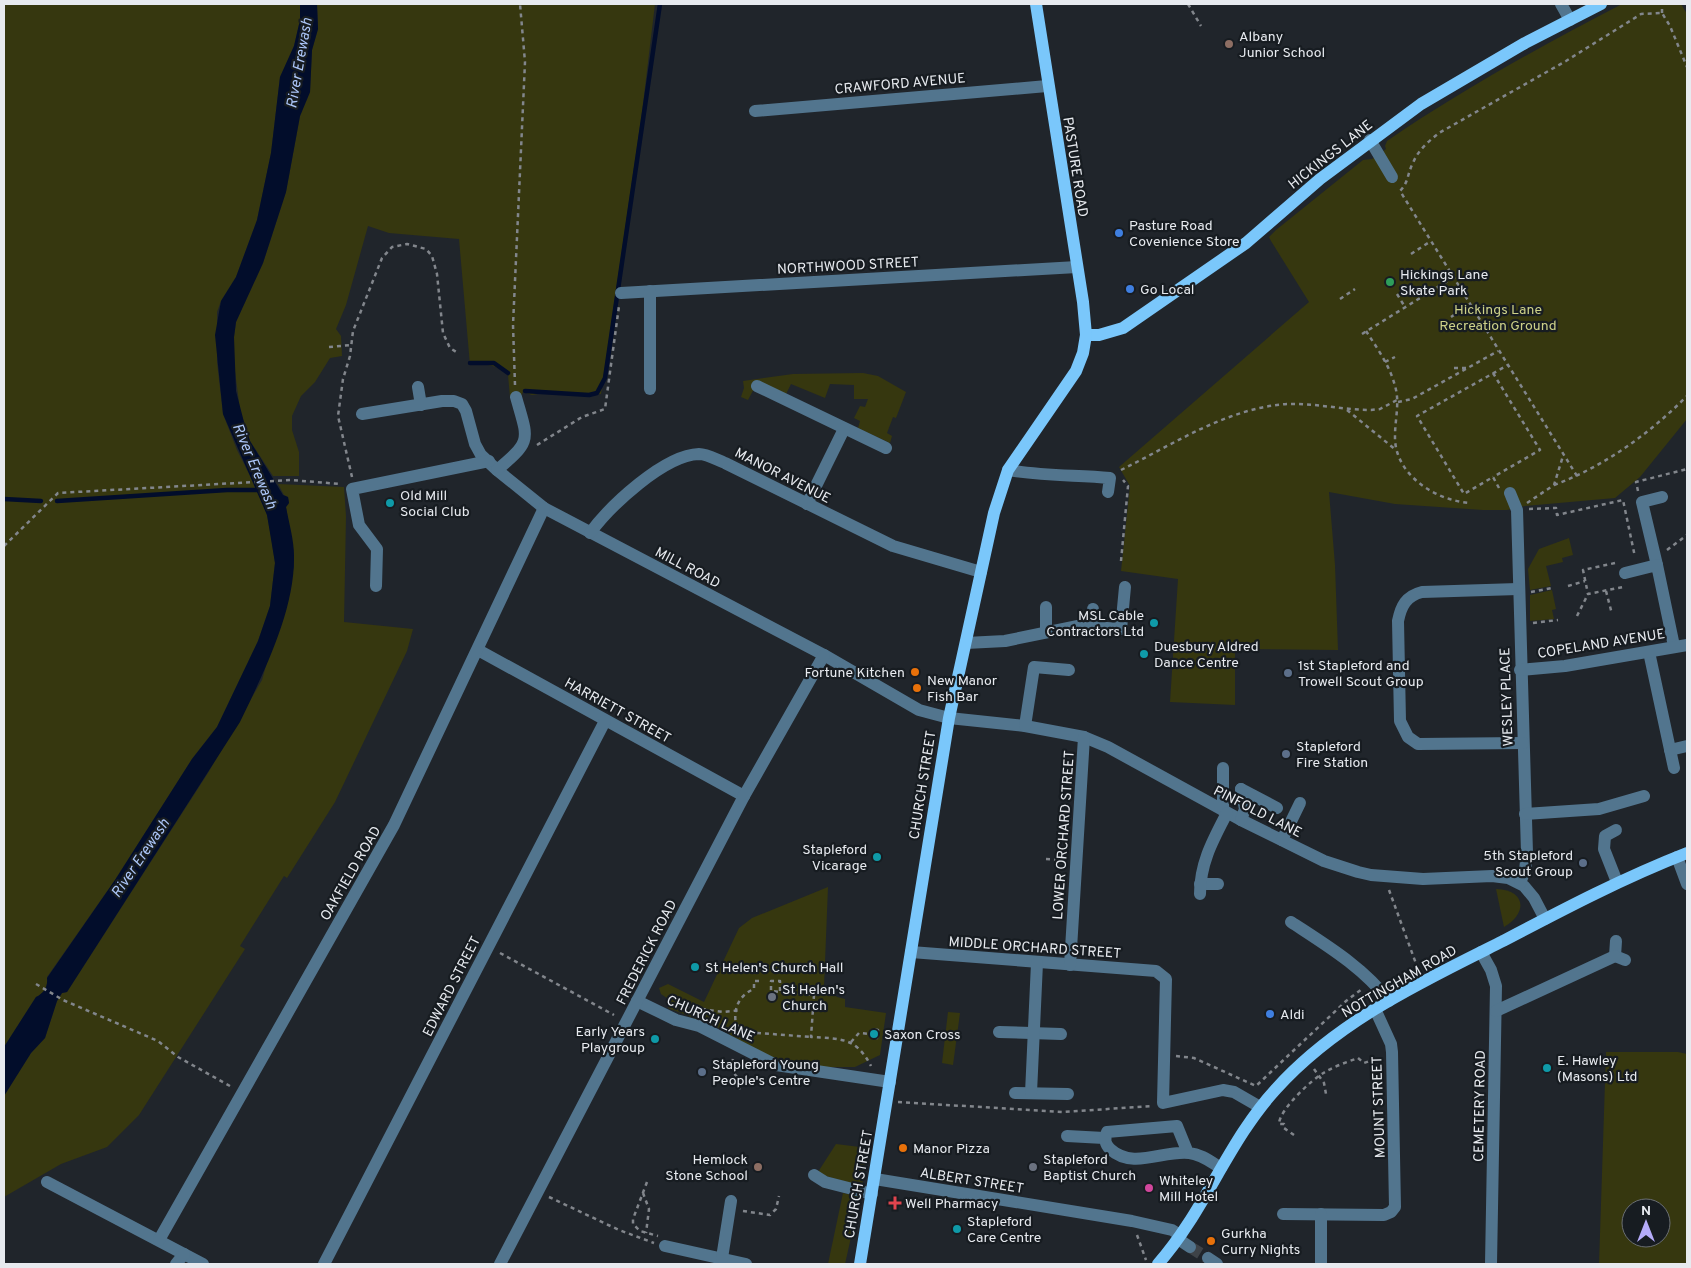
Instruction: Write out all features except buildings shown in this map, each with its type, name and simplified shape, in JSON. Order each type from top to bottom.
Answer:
[{"type":"main road","name":"PASTURE ROAD","points":[[1036,4],[1086,334]]},
{"type":"main road","name":"HICKINGS LANE","points":[[1086,334],[1099,334],[1123,328],[1196,280],[1246,243],[1304,192],[1370,140],[1451,86],[1601,4]]},
{"type":"main road","name":"CHURCH STREET","points":[[860,1264],[875,1179],[884,1081],[911,952],[948,718],[996,506],[1008,470],[1076,371],[1083,353],[1086,334]]},
{"type":"main road","name":"NOTTINGHAM ROAD","points":[[1158,1264],[1179,1237],[1260,1107],[1306,1060],[1330,1040],[1375,1009],[1423,982],[1617,882],[1682,855]]},
{"type":"street","points":[[1561,4],[1570,20]]},
{"type":"street","name":"CRAWFORD AVENUE","points":[[754,110],[1047,86]]},
{"type":"street","points":[[1370,140],[1392,177]]},
{"type":"street","name":"NORTHWOOD STREET","points":[[621,293],[1077,267]]},
{"type":"street","points":[[650,291],[650,388]]},
{"type":"street","points":[[757,386],[886,448]]},
{"type":"street","points":[[362,414],[421,405],[418,387]]},
{"type":"street","points":[[376,586],[377,549],[359,525],[352,489],[349,486],[493,466],[521,450],[525,444],[526,434],[516,397]]},
{"type":"street","name":"MILL ROAD","points":[[421,405],[454,401],[462,404],[466,411],[474,444],[481,455],[544,508],[824,655],[907,704],[948,718]]},
{"type":"street","points":[[807,504],[844,428]]},
{"type":"street","name":"MANOR AVENUE","points":[[590,533],[602,517],[629,491],[668,465],[692,455],[701,454],[725,463],[893,546],[981,572]]},
{"type":"street","points":[[1008,470],[1036,475],[1064,474],[1110,478],[1108,492]]},
{"type":"street","points":[[1507,495],[1516,508]]},
{"type":"street","points":[[1662,497],[1642,502],[1656,566],[1681,646]]},
{"type":"street","name":"OAKFIELD ROAD","points":[[164,1243],[242,1093],[394,825],[544,508]]},
{"type":"street","name":"WESLEY PLACE","points":[[1516,508],[1527,861],[1520,883]]},
{"type":"street","points":[[1623,567],[1656,566]]},
{"type":"street","points":[[966,643],[1005,642],[1078,626],[1121,629],[1125,587]]},
{"type":"street","points":[[1518,592],[1422,592],[1414,594],[1406,600],[1400,611],[1398,621],[1400,721],[1408,737],[1418,744],[1523,743]]},
{"type":"street","points":[[1046,608],[1046,632]]},
{"type":"street","points":[[1091,626],[1093,609]]},
{"type":"street","name":"COPELAND AVENUE","points":[[1520,670],[1565,666],[1681,646]]},
{"type":"street","name":"HARRIETT STREET","points":[[478,650],[605,722],[744,796]]},
{"type":"street","points":[[1649,652],[1674,768]]},
{"type":"street","name":"FREDERICK ROAD","points":[[500,1264],[744,796],[824,655]]},
{"type":"street","points":[[1025,726],[1034,667],[1069,670]]},
{"type":"street","name":"PINFOLD LANE","points":[[948,718],[1025,726],[1084,737],[1108,746],[1225,812],[1324,861],[1371,875],[1423,879],[1492,876],[1520,883]]},
{"type":"street","name":"EDWARD STREET","points":[[324,1264],[605,722]]},
{"type":"street","name":"LOWER ORCHARD STREET","points":[[1070,965],[1084,737]]},
{"type":"street","points":[[1670,750],[1687,746]]},
{"type":"street","points":[[1218,884],[1200,889],[1205,857],[1225,812],[1223,768]]},
{"type":"street","points":[[1241,820],[1245,809],[1241,790],[1278,808]]},
{"type":"street","points":[[1526,814],[1599,809],[1644,796]]},
{"type":"street","points":[[1282,840],[1300,803]]},
{"type":"street","points":[[1616,830],[1605,836],[1604,849],[1617,882]]},
{"type":"street","points":[[1682,855],[1687,884]]},
{"type":"street","points":[[1520,883],[1534,898],[1544,919]]},
{"type":"street","points":[[1291,922],[1328,946],[1374,981],[1389,1001]]},
{"type":"street","points":[[1496,1011],[1620,958],[1616,941]]},
{"type":"street","name":"MIDDLE ORCHARD STREET","points":[[911,952],[1156,971],[1166,979],[1165,1057]]},
{"type":"street","name":"CEMETERY ROAD","points":[[1481,952],[1495,980],[1496,1011],[1491,1264]]},
{"type":"street","points":[[1031,1093],[1037,963]]},
{"type":"street","name":"CHURCH LANE","points":[[637,1001],[676,1020],[699,1026],[776,1065],[884,1081]]},
{"type":"street","name":"MOUNT STREET","points":[[1315,1214],[1384,1215],[1391,1212],[1395,1207],[1391,1044],[1375,1009]]},
{"type":"street","points":[[999,1032],[1061,1034]]},
{"type":"street","points":[[1165,1057],[1163,1103],[1224,1090],[1234,1092],[1260,1107]]},
{"type":"street","points":[[1014,1093],[1068,1094]]},
{"type":"street","points":[[1188,1153],[1177,1126],[1107,1132],[1104,1138],[1106,1145],[1120,1156],[1134,1159],[1188,1153],[1200,1156],[1221,1168]]},
{"type":"street","points":[[1067,1136],[1104,1138]]},
{"type":"street","points":[[814,1175],[837,1186],[872,1194]]},
{"type":"street","name":"ALBERT STREET","points":[[875,1179],[948,1197],[1132,1221],[1172,1230],[1190,1247]]},
{"type":"street","points":[[47,1182],[203,1264]]},
{"type":"street","points":[[716,1259],[730,1205]]},
{"type":"street","points":[[1283,1214],[1315,1214],[1321,1264]]},
{"type":"street","points":[[665,1246],[716,1259],[746,1264]]},
{"type":"street","points":[[176,1264],[184,1254]]},
{"type":"path","points":[[516,397],[513,325],[525,62],[520,4]]},
{"type":"path","points":[[1188,4],[1201,26]]},
{"type":"path","points":[[1662,4],[1662,13],[1676,39],[1687,67]]},
{"type":"path","points":[[1577,476],[1400,191],[1408,184],[1412,163],[1427,143],[1458,121],[1566,61],[1641,14],[1662,13]]},
{"type":"path","points":[[1411,254],[1431,241]]},
{"type":"path","points":[[4,546],[58,493],[277,481],[349,486],[338,416],[353,331],[382,258],[392,246],[407,244],[426,249],[432,256],[437,274],[443,333],[450,348],[458,353]]},
{"type":"path","points":[[1362,334],[1454,277]]},
{"type":"path","points":[[1340,299],[1355,289]]},
{"type":"path","points":[[521,450],[538,445],[582,417],[605,409],[621,293]]},
{"type":"path","points":[[1397,294],[1405,307]]},
{"type":"path","points":[[1451,317],[1470,304]]},
{"type":"path","points":[[1366,331],[1385,362],[1395,385],[1397,401],[1396,450]]},
{"type":"path","points":[[329,347],[351,345]]},
{"type":"path","points":[[1121,470],[1221,420],[1238,414],[1287,404],[1345,410],[1380,408],[1397,401],[1412,399],[1498,351]]},
{"type":"path","points":[[1385,362],[1395,357]]},
{"type":"path","points":[[1493,373],[1540,450],[1464,494],[1417,416],[1493,373],[1508,365]]},
{"type":"path","points":[[1454,368],[1468,368]]},
{"type":"path","points":[[1516,508],[1526,504],[1554,485],[1577,476],[1644,436],[1687,396]]},
{"type":"path","points":[[1345,410],[1396,450],[1410,476],[1416,482],[1451,498],[1471,503]]},
{"type":"path","points":[[1554,485],[1563,456]]},
{"type":"path","points":[[1639,497],[1636,482],[1687,469]]},
{"type":"path","points":[[1110,478],[1124,480],[1128,486],[1121,561]]},
{"type":"path","points":[[1493,478],[1507,495]]},
{"type":"path","points":[[1516,508],[1556,508],[1557,515],[1631,498]]},
{"type":"path","points":[[1577,616],[1588,594],[1583,570],[1623,567],[1636,559],[1624,500]]},
{"type":"path","points":[[1588,594],[1627,586],[1623,567]]},
{"type":"path","points":[[1568,586],[1585,581]]},
{"type":"path","points":[[1518,592],[1552,588]]},
{"type":"path","points":[[1606,591],[1612,614]]},
{"type":"path","points":[[1519,624],[1558,620]]},
{"type":"path","points":[[1046,859],[1076,861]]},
{"type":"path","points":[[1387,886],[1423,982]]},
{"type":"path","points":[[487,947],[627,1021]]},
{"type":"path","points":[[759,981],[754,981],[754,989],[742,997],[734,1011],[736,1024],[746,1032],[851,1042],[863,1050],[884,1081]]},
{"type":"path","points":[[780,991],[780,981],[769,981],[771,991],[814,995],[812,1037]]},
{"type":"path","points":[[1165,1057],[1194,1058],[1256,1086],[1346,1001],[1374,981]]},
{"type":"path","points":[[36,984],[63,1000],[158,1041],[178,1057],[242,1093]]},
{"type":"path","points":[[678,1006],[704,1011],[741,1010]]},
{"type":"path","points":[[851,1042],[859,1032],[871,1034]]},
{"type":"path","points":[[739,1046],[730,1063],[736,1076],[741,1077],[739,1091]]},
{"type":"path","points":[[1294,1135],[1284,1128],[1284,1124],[1278,1124],[1278,1120],[1284,1110],[1320,1075],[1358,1058],[1364,1063],[1378,1058],[1392,1057]]},
{"type":"path","points":[[1306,1060],[1320,1075],[1326,1094]]},
{"type":"path","points":[[647,1182],[633,1224],[636,1229],[653,1235]]},
{"type":"path","points":[[538,1192],[619,1230],[665,1246]]},
{"type":"path","points":[[643,1192],[649,1208],[646,1233]]},
{"type":"path","points":[[730,1205],[770,1215],[776,1209],[778,1196]]},
{"type":"path","points":[[1132,1221],[1147,1264]]},
{"type":"green space","points":[[4,4],[300,4],[300,20],[294,46],[280,77],[271,153],[257,220],[236,277],[221,301],[217,312],[217,362],[223,414],[237,450],[259,493],[267,515],[271,536],[275,563],[270,606],[258,641],[217,727],[192,759],[115,880],[47,977],[45,989],[36,997],[4,1047]]},
{"type":"green space","points":[[317,4],[655,4],[642,112],[601,394],[568,395],[550,392],[532,395],[523,392],[521,396],[510,397],[508,375],[490,366],[470,365],[459,239],[389,233],[368,226],[346,305],[336,329],[341,336],[342,356],[330,358],[315,382],[301,396],[292,416],[292,430],[299,452],[299,476],[273,476],[250,441],[240,410],[233,356],[234,337],[236,322],[263,263],[286,192],[300,116],[310,92],[312,50],[318,29]]},
{"type":"green space","name":"Hickings Lane Recreation Ground","points":[[1622,4],[1681,4],[1687,14],[1687,419],[1640,477],[1615,498],[1525,506],[1507,510],[1483,510],[1395,504],[1329,492],[1335,565],[1338,650],[1235,649],[1235,705],[1170,702],[1178,579],[1121,571],[1130,486],[1119,467],[1309,302],[1269,237],[1276,230],[1363,160],[1372,159],[1386,149],[1387,141],[1415,122],[1502,69]]},
{"type":"green space","points":[[863,373],[878,376],[906,392],[896,418],[893,417],[887,433],[892,436],[890,443],[858,428],[860,421],[854,418],[860,406],[865,407],[868,399],[854,399],[854,385],[830,384],[825,398],[791,384],[786,394],[758,381],[748,400],[741,397],[744,388],[743,381],[793,374]]},
{"type":"green space","points":[[278,484],[344,487],[346,516],[344,622],[413,629],[407,651],[335,802],[287,878],[284,876],[240,946],[245,949],[139,1115],[107,1147],[61,1164],[4,1197],[4,1096],[31,1053],[45,1038],[57,1001],[62,993],[67,992],[208,773],[262,680],[294,567],[294,554],[286,507],[289,503],[288,497],[284,495]]},
{"type":"green space","points":[[1569,538],[1573,555],[1562,558],[1563,562],[1546,566],[1551,586],[1530,590],[1528,569],[1539,549]]},
{"type":"green space","points":[[1552,590],[1556,609],[1552,610],[1554,619],[1530,621],[1530,595]]},
{"type":"green space","points":[[828,887],[824,987],[837,997],[845,999],[845,1007],[886,1013],[880,1055],[855,1067],[818,1067],[772,1059],[717,1027],[668,1008],[671,1001],[661,994],[659,988],[668,984],[704,1002],[739,928],[752,918]]},
{"type":"green space","points":[[1496,889],[1513,893],[1520,903],[1517,915],[1504,927]]},
{"type":"green space","points":[[948,1012],[960,1013],[953,1065],[942,1063]]},
{"type":"green space","points":[[1606,1052],[1678,1052],[1687,1054],[1687,1264],[1599,1264]]},
{"type":"green space","points":[[836,1144],[868,1148],[862,1186],[822,1175],[818,1172]]},
{"type":"green space","points":[[843,1193],[860,1197],[845,1264],[828,1264]]},
{"type":"water","name":"River Erewash","points":[[300,4],[317,4],[318,29],[312,50],[310,92],[300,116],[286,192],[263,263],[236,322],[234,337],[236,391],[250,441],[283,495],[288,497],[289,503],[286,507],[294,556],[289,598],[276,642],[240,722],[67,992],[62,993],[57,1001],[45,1038],[31,1053],[4,1096],[4,1047],[36,997],[45,989],[47,978],[115,880],[192,759],[217,727],[258,641],[270,606],[275,563],[267,515],[223,414],[215,335],[221,301],[236,277],[257,220],[271,153],[280,77],[294,46],[300,20]]},
{"type":"waterway","points":[[525,391],[589,395],[597,393],[605,378],[660,4]]},
{"type":"waterway","points":[[470,363],[494,363],[508,373]]},
{"type":"waterway","name":"River Erewash","points":[[57,501],[227,490],[263,490]]},
{"type":"waterway","points":[[4,499],[41,501]]},
{"type":"tunnel","points":[[1190,1247],[1208,1258]]},
{"type":"place","name":"Albany Junior School","points":[[1229,44]]},
{"type":"place","name":"Pasture Road Covenience Store","points":[[1119,233]]},
{"type":"place","name":"Hickings Lane Skate Park","points":[[1390,282]]},
{"type":"place","name":"Go Local","points":[[1130,289]]},
{"type":"place","name":"Old Mill Social Club","points":[[390,503]]},
{"type":"place","name":"MSL Cable Contractors Ltd","points":[[1154,623]]},
{"type":"place","name":"Duesbury Aldred Dance Centre","points":[[1144,654]]},
{"type":"place","name":"Fortune Kitchen","points":[[915,672]]},
{"type":"place","name":"1st Stapleford and Trowell Scout Group","points":[[1288,673]]},
{"type":"place","name":"New Manor Fish Bar","points":[[917,688]]},
{"type":"place","name":"Stapleford Fire Station","points":[[1286,754]]},
{"type":"place","name":"Stapleford Vicarage","points":[[877,857]]},
{"type":"place","name":"5th Stapleford Scout Group","points":[[1583,863]]},
{"type":"place","name":"St Helen's Church Hall","points":[[695,967]]},
{"type":"place","name":"St Helen's Church","points":[[772,997]]},
{"type":"place","name":"Aldi","points":[[1270,1014]]},
{"type":"place","name":"Saxon Cross","points":[[874,1034]]},
{"type":"place","name":"Early Years Playgroup","points":[[655,1039]]},
{"type":"place","name":"E. Hawley (Masons) Ltd","points":[[1547,1068]]},
{"type":"place","name":"Stapleford Young People's Centre","points":[[702,1072]]},
{"type":"place","name":"Manor Pizza","points":[[903,1148]]},
{"type":"place","name":"Hemlock Stone School","points":[[758,1167]]},
{"type":"place","name":"Stapleford Baptist Church","points":[[1033,1167]]},
{"type":"place","name":"Whiteley Mill Hotel","points":[[1149,1188]]},
{"type":"place","name":"Well Pharmacy","points":[[895,1203]]},
{"type":"place","name":"Stapleford Care Centre","points":[[957,1229]]},
{"type":"place","name":"Gurkha Curry Nights","points":[[1211,1241]]}]
